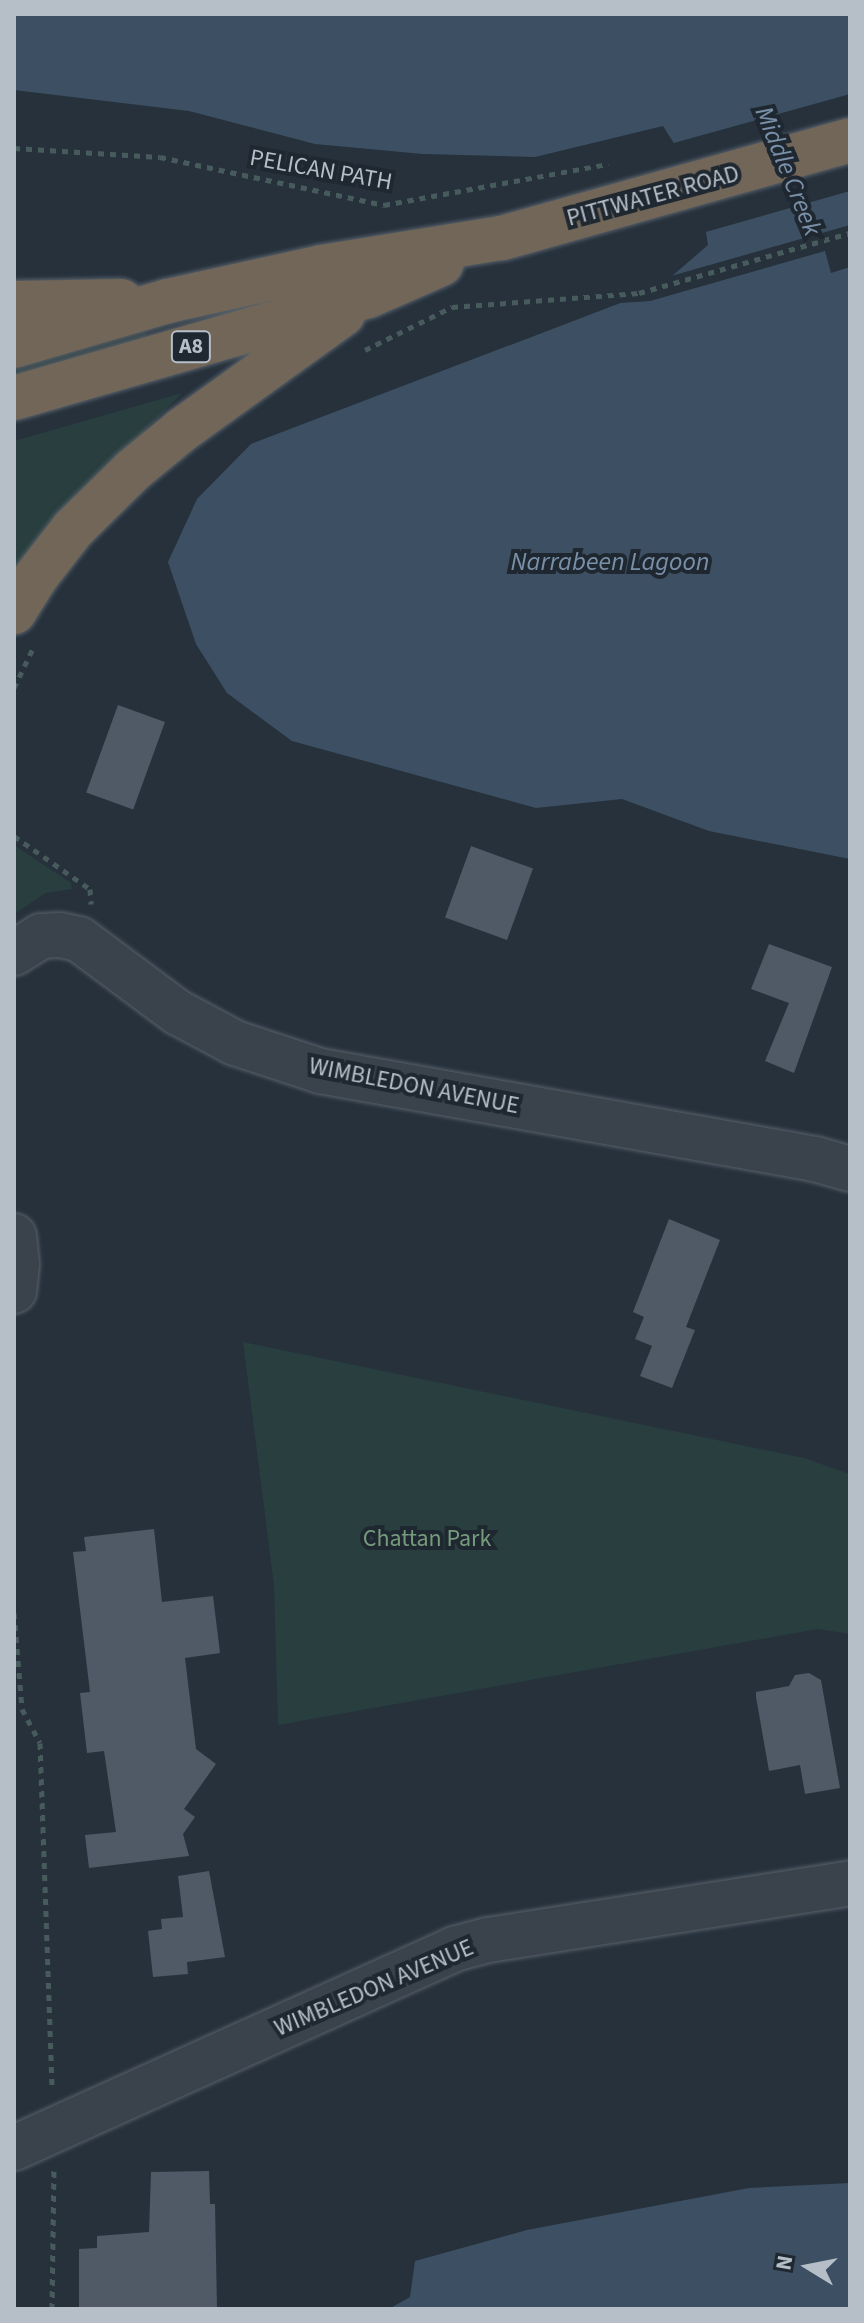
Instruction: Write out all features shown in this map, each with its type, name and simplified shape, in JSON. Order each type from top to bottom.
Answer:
[{"type":"highway","name":"PITTWATER ROAD","points":[[14,346],[168,301],[322,267],[502,238],[850,140]]},
{"type":"highway","name":"PITTWATER ROAD","points":[[14,398],[368,296],[502,238]]},
{"type":"highway","points":[[27,625],[35,578],[73,529],[133,470],[183,429],[368,296]]},
{"type":"highway","name":"PITTWATER ROAD","points":[[14,303],[168,301]]},
{"type":"street","name":"WIMBLEDON AVENUE","points":[[14,953],[41,936],[60,935],[79,939],[177,1012],[235,1043],[320,1071],[815,1159],[850,1169]]},
{"type":"street","points":[[14,1236],[17,1264],[14,1291]]},
{"type":"street","name":"WIMBLEDON AVENUE","points":[[14,2148],[454,1949],[488,1940],[850,1883]]},
{"type":"path","name":"PELICAN PATH","points":[[14,148],[160,157],[384,205],[617,162]]},
{"type":"path","points":[[352,357],[452,307],[639,293],[850,233]]},
{"type":"path","points":[[14,688],[27,625]]},
{"type":"path","points":[[14,836],[90,889],[98,952]]},
{"type":"path","points":[[14,1613],[22,1709],[40,1743],[55,2130],[52,2309]]},
{"type":"green space","points":[[145,330],[147,338],[14,375],[14,365]]},
{"type":"green space","points":[[182,393],[87,491],[14,579],[14,441]]},
{"type":"green space","points":[[14,845],[71,883],[72,889],[46,893],[14,914]]},
{"type":"green space","name":"Chattan Park","points":[[243,1342],[804,1458],[850,1474],[850,1634],[818,1629],[278,1725],[274,1585]]},
{"type":"water","name":"Narrabeen Lagoon","points":[[14,14],[850,14],[850,859],[709,831],[622,799],[536,808],[292,741],[227,693],[196,644],[168,562],[197,499],[251,444],[657,289],[708,245],[698,181],[663,126],[535,157],[423,154],[315,144],[189,111],[14,90]]},
{"type":"water","points":[[850,2183],[850,2309],[389,2309],[410,2297],[415,2261],[527,2230],[749,2188]]},
{"type":"pier","points":[[850,94],[850,191],[702,233],[694,182],[670,144]]},
{"type":"pier","points":[[850,225],[850,267],[831,273],[825,251],[650,301],[606,304],[655,286],[664,278]]},
{"type":"building","points":[[118,705],[165,722],[133,809],[86,792]]},
{"type":"building","points":[[471,846],[533,869],[507,940],[445,917]]},
{"type":"building","points":[[769,944],[832,967],[794,1073],[765,1061],[789,1003],[751,989]]},
{"type":"building","points":[[669,1219],[720,1240],[686,1327],[695,1330],[672,1388],[640,1376],[652,1346],[635,1339],[644,1317],[633,1312]]},
{"type":"building","points":[[154,1529],[162,1602],[213,1596],[220,1653],[185,1658],[196,1749],[216,1764],[184,1809],[195,1817],[183,1834],[189,1856],[89,1868],[85,1835],[116,1832],[104,1751],[87,1753],[80,1693],[90,1692],[73,1552],[86,1551],[84,1537]]},
{"type":"building","points":[[809,1673],[821,1680],[840,1788],[805,1794],[800,1765],[769,1771],[756,1692],[789,1686],[795,1675]]},
{"type":"building","points":[[209,1871],[225,1957],[187,1962],[188,1974],[153,1977],[148,1931],[162,1929],[161,1919],[183,1917],[178,1876]]},
{"type":"building","points":[[209,2171],[210,2204],[215,2204],[217,2309],[79,2309],[79,2249],[97,2248],[97,2236],[149,2232],[151,2172]]},
{"type":"water label","name":"Middle Creek","points":[[788,171]]}]
